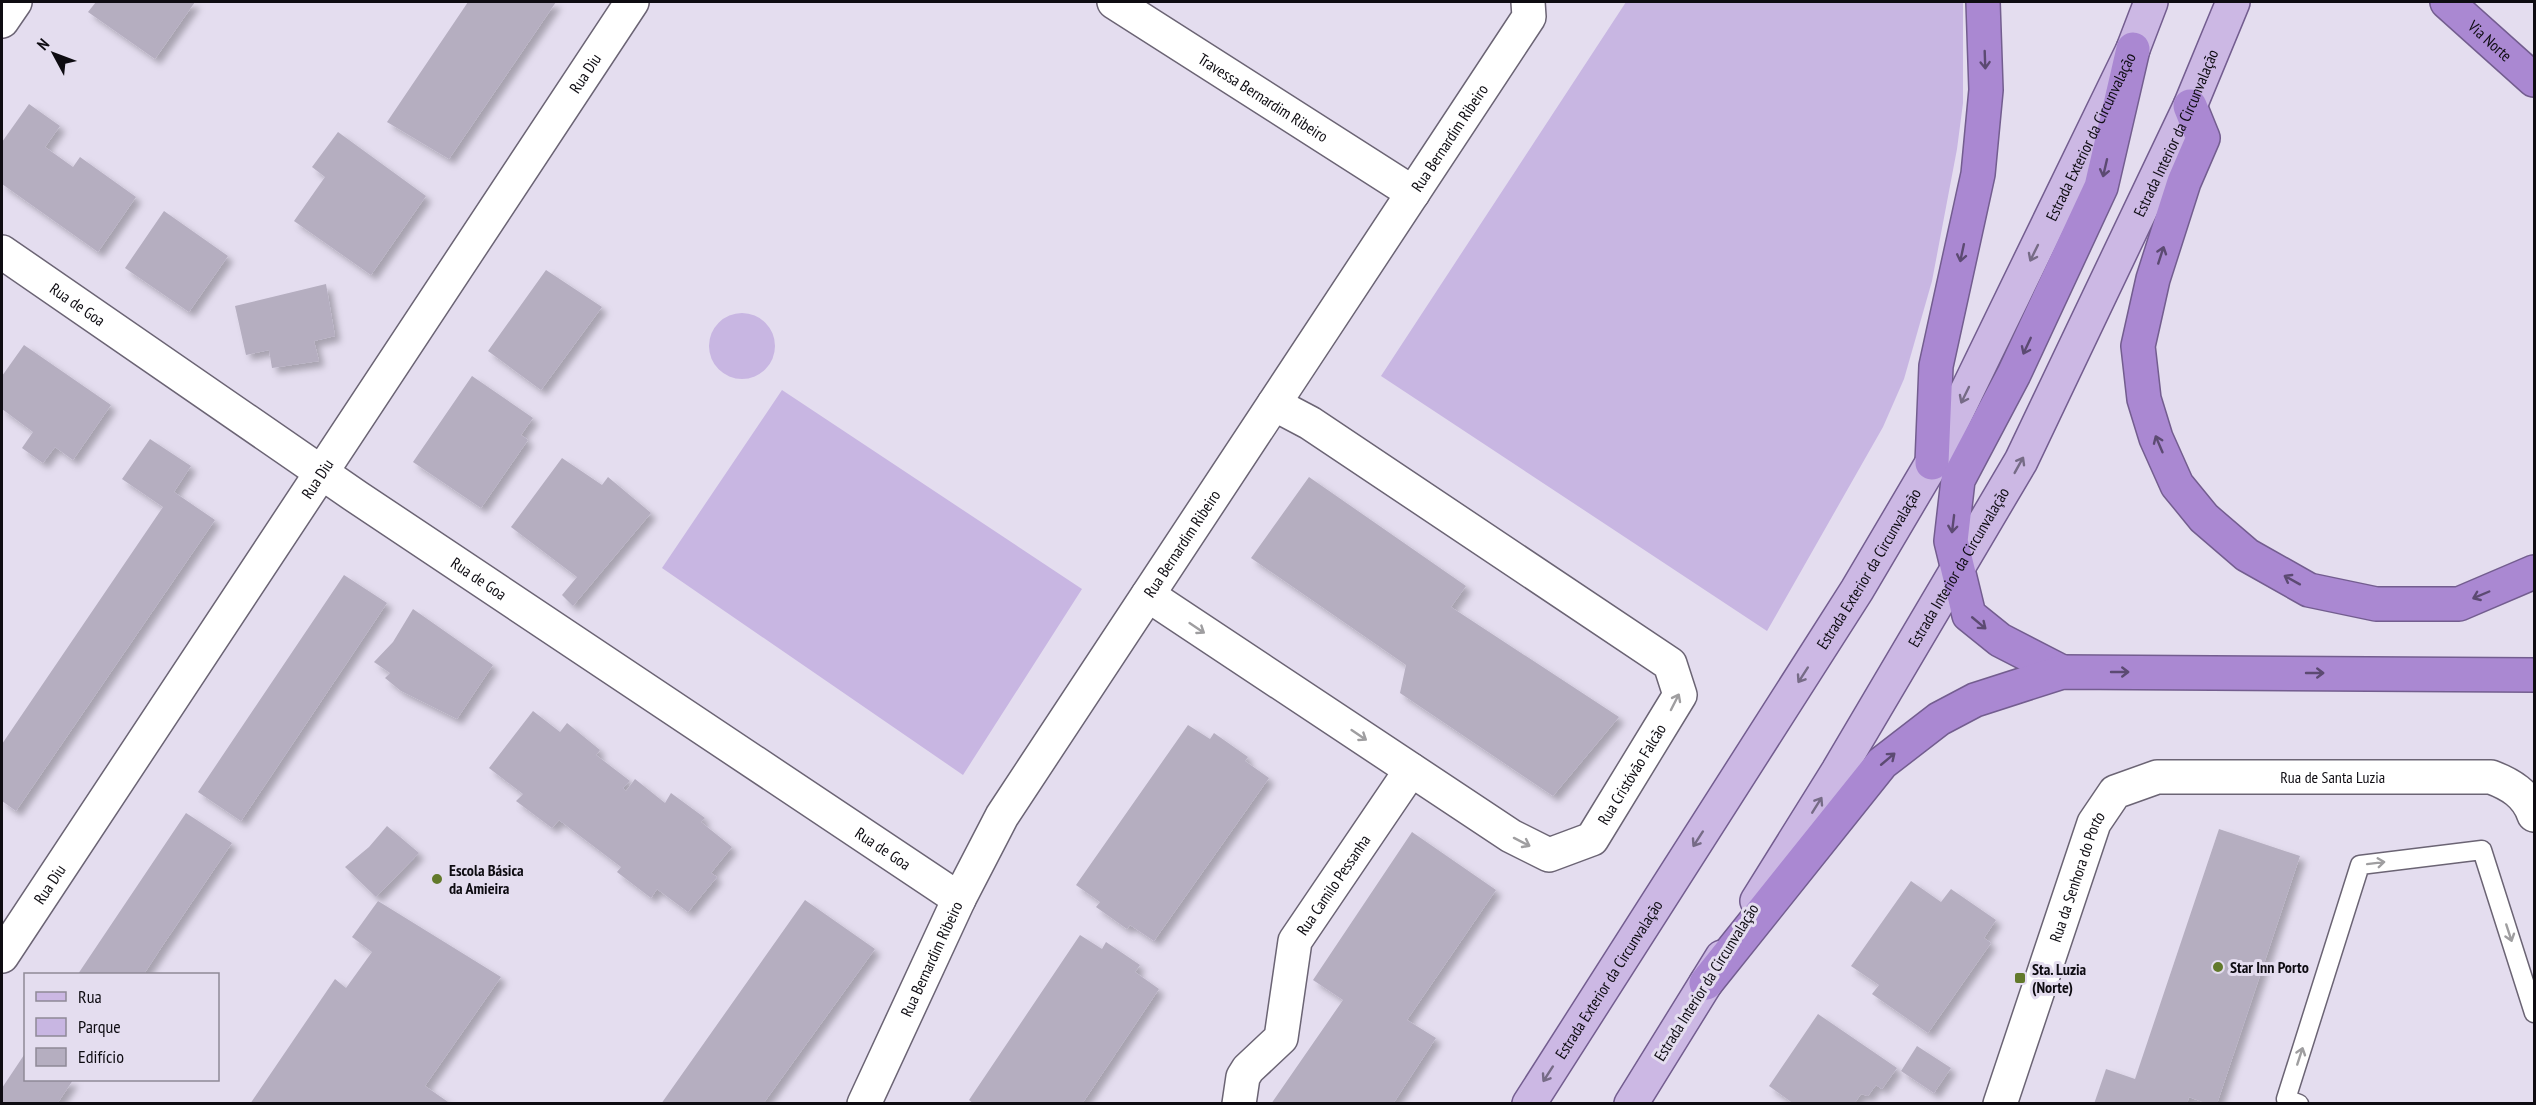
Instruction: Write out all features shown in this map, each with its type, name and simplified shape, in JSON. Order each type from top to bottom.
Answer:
[{"type":"highway","points":[[1932,463],[1936,366],[1978,174],[1986,90],[1983,2]]},
{"type":"highway","name":"Via Norte","points":[[2447,2],[2535,80]]},
{"type":"highway","points":[[2482,34],[2535,97]]},
{"type":"highway","points":[[2062,672],[2000,640],[1970,615],[1951,541],[1958,480],[2014,374],[2101,187],[2133,50]]},
{"type":"highway","points":[[2190,106],[2203,138],[2184,182],[2153,279],[2138,346],[2144,399],[2156,438],[2177,485],[2204,518],[2247,555],[2309,590],[2376,604],[2459,604],[2535,572]]},
{"type":"highway","points":[[1706,983],[1882,763],[1939,719],[1975,700],[2062,672],[2535,675]]},
{"type":"main road","name":"Estrada Exterior da Circunvalação","points":[[1529,1104],[1857,590],[1932,463],[2133,50],[2151,2]]},
{"type":"main road","name":"Estrada Interior da Circunvalação","points":[[1630,1104],[1838,771],[2021,461],[2190,106],[2233,2]]},
{"type":"street","points":[[2,21],[15,2]]},
{"type":"street","name":"Rua Diu","points":[[6,938],[632,2]]},
{"type":"street","name":"Travessa Bernardim Ribeiro","points":[[1114,2],[1413,194]]},
{"type":"street","name":"Rua Bernardim Ribeiro","points":[[864,1104],[959,899],[1002,816],[1413,194],[1532,7]]},
{"type":"street","name":"Rua de Goa","points":[[2,252],[320,470],[959,899]]},
{"type":"street","name":"Rua Cristóvão Falcão","points":[[1148,595],[1511,836],[1549,855],[1592,839],[1680,695],[1670,664],[1310,423],[1274,404]]},
{"type":"street","name":"Rua Camilo Pessanha","points":[[1239,1104],[1243,1077],[1248,1069],[1281,1038],[1295,941],[1411,770]]},
{"type":"street","name":"Rua de Santa Luzia","points":[[2115,792],[2157,777],[2491,777],[2511,784],[2531,806],[2535,815]]},
{"type":"street","name":"Rua da Senhora do Porto","points":[[2000,1104],[2094,823],[2115,792]]},
{"type":"lane","points":[[2299,1104],[2286,1099],[2360,865],[2482,850],[2535,1013]]},
{"type":"green space","points":[[1626,2],[1963,2],[1963,103],[1957,149],[1932,281],[1904,379],[1883,427],[1767,631],[1381,376]]},
{"type":"green space","points":[[742,313],[754,316],[765,323],[772,334],[775,346],[772,358],[765,369],[754,376],[742,379],[730,376],[719,369],[712,358],[709,346],[712,334],[719,323],[730,316]]},
{"type":"green space","points":[[782,390],[1082,589],[963,775],[662,568]]},
{"type":"building","points":[[96,2],[195,2],[155,59],[88,12]]},
{"type":"building","points":[[468,2],[556,2],[449,159],[387,122]]},
{"type":"building","points":[[29,104],[60,126],[45,147],[73,167],[80,157],[136,197],[98,252],[2,184],[2,142]]},
{"type":"building","points":[[338,132],[426,196],[371,275],[294,221],[325,177],[312,167]]},
{"type":"building","points":[[164,211],[228,256],[189,312],[125,268]]},
{"type":"building","points":[[546,270],[602,307],[541,390],[488,351]]},
{"type":"building","points":[[326,284],[335,336],[314,341],[319,361],[272,368],[269,350],[246,355],[235,306]]},
{"type":"building","points":[[24,345],[111,405],[73,460],[55,447],[43,463],[22,448],[33,432],[2,409],[2,376]]},
{"type":"building","points":[[472,376],[533,418],[521,435],[528,440],[481,508],[413,462]]},
{"type":"building","points":[[150,439],[191,466],[174,492],[215,520],[16,811],[2,801],[2,744],[163,507],[122,479]]},
{"type":"building","points":[[562,458],[602,485],[608,477],[651,513],[573,606],[562,595],[577,577],[511,527]]},
{"type":"building","points":[[1309,477],[1466,586],[1451,607],[1619,717],[1553,796],[1400,693],[1406,665],[1251,558]]},
{"type":"building","points":[[344,575],[387,603],[241,821],[198,792]]},
{"type":"building","points":[[413,609],[493,665],[457,719],[401,691],[385,678],[390,673],[374,662],[393,642]]},
{"type":"building","points":[[533,711],[560,732],[567,723],[600,750],[596,755],[630,781],[623,788],[626,791],[635,779],[665,803],[671,793],[705,818],[701,822],[732,847],[711,873],[717,877],[688,912],[657,889],[651,898],[617,872],[621,867],[559,820],[552,828],[516,801],[523,794],[489,768]]},
{"type":"building","points":[[1188,725],[1210,739],[1214,733],[1248,757],[1245,761],[1269,778],[1154,941],[1130,925],[1127,929],[1096,907],[1100,902],[1076,885]]},
{"type":"building","points":[[186,813],[232,843],[145,973],[79,973]]},
{"type":"building","points":[[387,826],[419,853],[376,897],[345,867],[369,847]]},
{"type":"building","name":"Star Inn Porto","points":[[2219,829],[2300,856],[2217,1104],[2208,1104],[2189,1097],[2187,1104],[2094,1104],[2106,1069],[2135,1079]]},
{"type":"building","points":[[1412,832],[1496,890],[1407,1020],[1436,1038],[1393,1104],[1271,1104],[1343,1000],[1313,980]]},
{"type":"building","points":[[1911,881],[1941,902],[1951,889],[1996,920],[1984,938],[1991,943],[1928,1033],[1872,994],[1879,985],[1851,966]]},
{"type":"building","points":[[805,900],[875,949],[763,1104],[661,1104]]},
{"type":"building","points":[[378,901],[501,977],[425,1086],[451,1104],[250,1104],[335,979],[346,988],[372,952],[352,937]]},
{"type":"building","points":[[1080,935],[1102,949],[1106,942],[1140,965],[1135,972],[1159,989],[1082,1104],[974,1104],[969,1100]]},
{"type":"building","points":[[1818,1014],[1897,1068],[1882,1089],[1876,1085],[1868,1096],[1861,1094],[1854,1104],[1794,1104],[1769,1086]]},
{"type":"building","points":[[1917,1046],[1951,1068],[1934,1093],[1901,1071]]},
{"type":"building","points":[[24,1055],[24,1081],[72,1081],[57,1104],[2,1104],[2,1088]]},
{"type":"place","name":"Escola Básica da Amieira","points":[[437,879]]},
{"type":"place","name":"Star Inn Porto","points":[[2218,967]]},
{"type":"place","name":"Sta. Luzia (Norte)","points":[[2020,978]]}]
